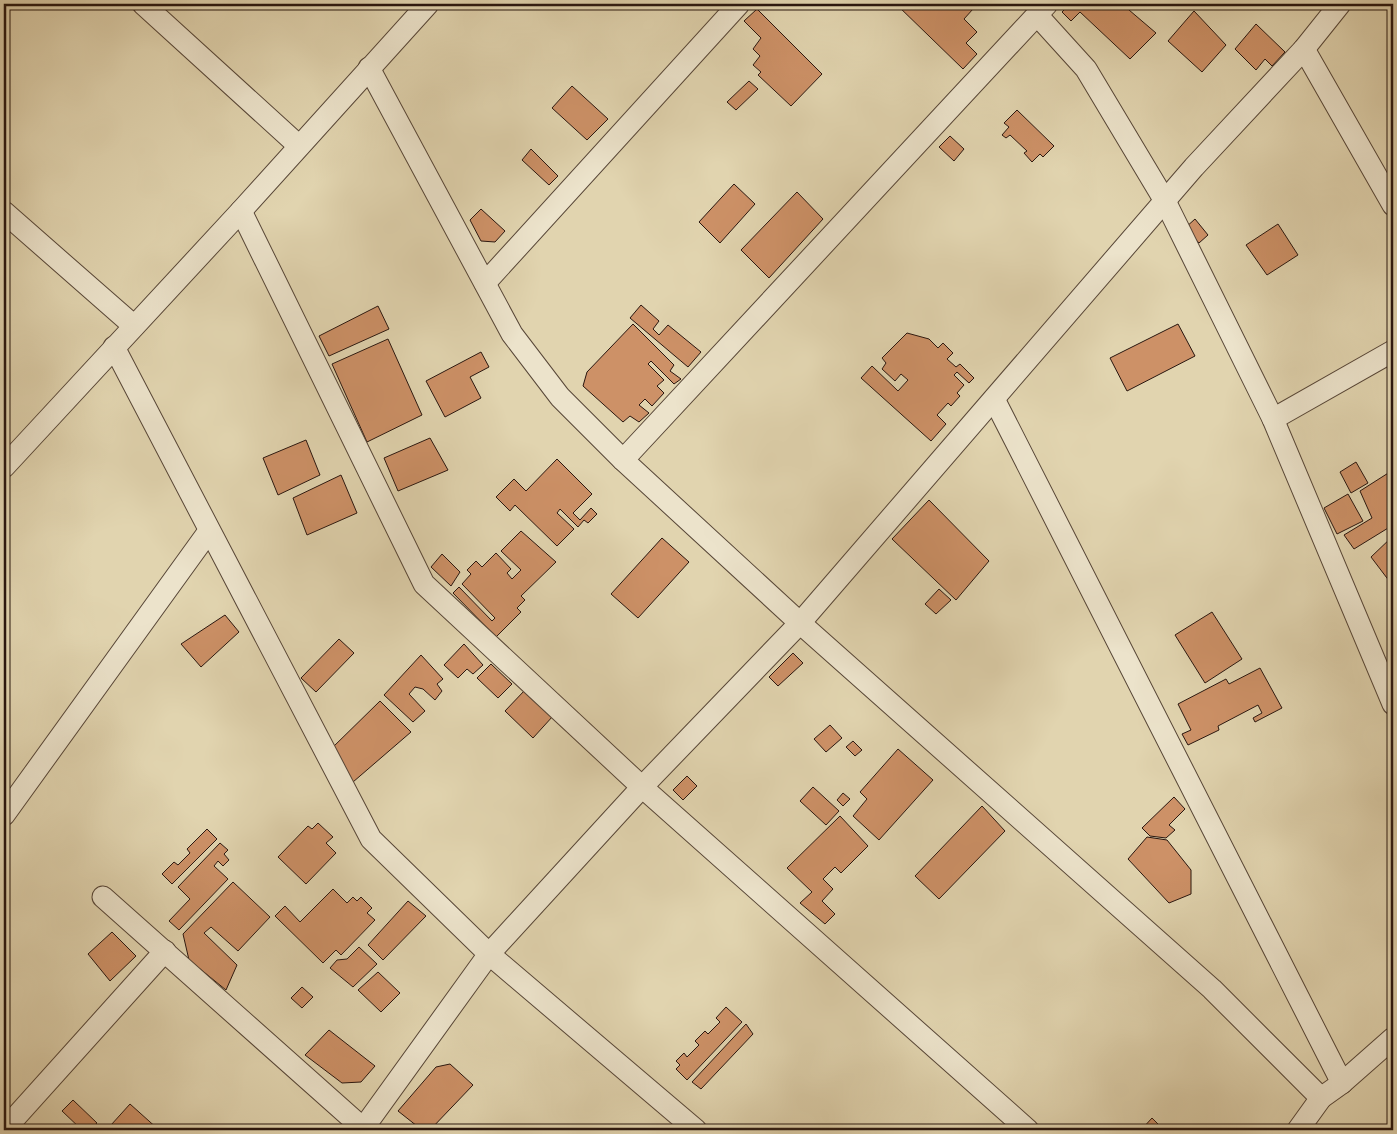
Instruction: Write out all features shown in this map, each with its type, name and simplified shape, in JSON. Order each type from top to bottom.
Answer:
[{"type":"street","points":[[143,4],[299,146]]},
{"type":"street","points":[[4,467],[241,211],[428,4]]},
{"type":"street","points":[[485,283],[739,4]]},
{"type":"street","points":[[103,897],[363,1130],[489,954],[642,787],[800,623],[1165,201],[1304,49],[1340,4]]},
{"type":"street","points":[[623,460],[1042,9],[1086,69],[1165,201],[1274,419],[1393,704]]},
{"type":"street","points":[[1304,49],[1393,205]]},
{"type":"street","points":[[369,68],[512,334],[560,397],[623,460],[800,623],[1212,989],[1321,1098]]},
{"type":"street","points":[[241,211],[424,584],[642,787],[1028,1130]]},
{"type":"street","points":[[4,212],[134,326]]},
{"type":"street","points":[[114,347],[371,840],[489,954],[696,1130]]},
{"type":"street","points":[[1274,419],[1393,351]]},
{"type":"street","points":[[994,399],[1342,1083]]},
{"type":"street","points":[[5,811],[210,531]]},
{"type":"street","points":[[4,1130],[165,951]]},
{"type":"street","points":[[1298,1130],[1321,1098],[1342,1083],[1393,1038]]},
{"type":"building","points":[[896,4],[968,4],[973,9],[964,19],[977,32],[966,43],[977,54],[963,69]]},
{"type":"building","points":[[1070,4],[1122,4],[1156,33],[1130,59],[1080,12],[1071,21],[1062,12]]},
{"type":"building","points":[[757,9],[822,74],[791,106],[758,75],[761,72],[753,65],[760,56],[753,49],[761,38],[744,21]]},
{"type":"building","points":[[1194,11],[1226,45],[1202,72],[1168,41]]},
{"type":"building","points":[[1256,24],[1285,52],[1272,66],[1265,59],[1256,70],[1235,49]]},
{"type":"building","points":[[749,81],[758,89],[736,110],[727,102]]},
{"type":"building","points":[[572,86],[608,119],[587,140],[552,108]]},
{"type":"building","points":[[1017,110],[1054,146],[1043,157],[1040,154],[1032,162],[1024,153],[1027,151],[1010,135],[1006,138],[1002,135],[1009,127],[1004,123]]},
{"type":"building","points":[[950,136],[964,149],[954,161],[939,147]]},
{"type":"building","points":[[531,149],[558,176],[549,185],[522,160]]},
{"type":"building","points":[[734,184],[755,204],[720,243],[699,222]]},
{"type":"building","points":[[797,192],[823,219],[769,278],[741,250]]},
{"type":"building","points":[[481,209],[505,231],[495,242],[481,241],[470,220]]},
{"type":"building","points":[[1195,219],[1208,235],[1199,243],[1185,228]]},
{"type":"building","points":[[1278,224],[1298,255],[1267,275],[1246,245]]},
{"type":"building","points":[[641,305],[659,321],[653,329],[659,335],[668,325],[701,352],[688,367],[630,318]]},
{"type":"building","points":[[378,306],[389,329],[329,356],[319,336]]},
{"type":"building","points":[[633,324],[674,365],[670,371],[681,379],[674,384],[651,361],[648,364],[664,380],[657,386],[664,393],[652,406],[645,399],[639,405],[649,413],[639,422],[630,416],[623,422],[583,386],[587,372]]},
{"type":"building","points":[[1178,324],[1195,356],[1127,391],[1110,358]]},
{"type":"building","points":[[907,333],[929,339],[938,348],[943,343],[953,353],[947,359],[956,367],[960,364],[974,378],[969,383],[957,372],[954,375],[964,385],[957,393],[960,396],[951,406],[948,403],[937,415],[946,424],[931,441],[861,378],[872,366],[898,391],[908,380],[901,374],[895,381],[882,369],[886,363],[882,358]]},
{"type":"building","points":[[388,339],[422,415],[367,442],[332,364]]},
{"type":"building","points":[[481,352],[489,367],[470,377],[481,398],[445,417],[426,381]]},
{"type":"building","points":[[430,438],[448,470],[398,491],[384,458]]},
{"type":"building","points":[[306,440],[320,475],[278,495],[263,458]]},
{"type":"building","points":[[557,459],[592,494],[573,513],[580,520],[591,508],[597,514],[588,523],[584,520],[578,527],[560,509],[557,513],[574,529],[557,546],[515,505],[510,511],[496,497],[514,479],[526,491]]},
{"type":"building","points":[[1356,462],[1368,483],[1351,493],[1340,472]]},
{"type":"building","points":[[1393,470],[1393,525],[1354,549],[1344,535],[1372,518],[1360,491]]},
{"type":"building","points":[[341,475],[357,513],[307,535],[293,498]]},
{"type":"building","points":[[1348,494],[1363,521],[1337,534],[1324,508]]},
{"type":"building","points":[[929,500],[989,561],[956,600],[892,539]]},
{"type":"building","points":[[521,531],[556,562],[521,596],[525,600],[517,608],[521,612],[496,637],[453,593],[459,587],[492,621],[495,618],[462,584],[471,574],[467,570],[476,561],[482,567],[496,553],[511,569],[507,573],[512,579],[521,570],[501,551]]},
{"type":"building","points":[[1393,536],[1393,586],[1371,557]]},
{"type":"building","points":[[662,538],[689,562],[638,618],[611,594]]},
{"type":"building","points":[[442,554],[460,572],[451,586],[431,567]]},
{"type":"building","points":[[939,589],[951,600],[936,614],[925,604]]},
{"type":"building","points":[[1212,612],[1242,659],[1205,683],[1175,635]]},
{"type":"building","points":[[225,615],[239,632],[201,667],[181,644]]},
{"type":"building","points":[[339,639],[354,653],[316,692],[301,678]]},
{"type":"building","points":[[464,644],[483,665],[473,674],[467,669],[458,678],[444,665]]},
{"type":"building","points":[[793,653],[803,663],[778,686],[769,677]]},
{"type":"building","points":[[421,655],[443,679],[437,684],[442,691],[435,700],[423,689],[415,687],[409,694],[425,711],[413,722],[384,695]]},
{"type":"building","points":[[491,664],[512,684],[498,698],[477,678]]},
{"type":"building","points":[[1260,668],[1282,708],[1255,722],[1253,718],[1262,713],[1258,705],[1218,726],[1219,730],[1188,745],[1182,734],[1191,730],[1178,704],[1226,679],[1229,684]]},
{"type":"building","points":[[525,690],[553,716],[533,738],[505,711]]},
{"type":"building","points":[[380,701],[411,732],[353,782],[331,749]]},
{"type":"building","points":[[830,725],[842,738],[826,752],[814,739]]},
{"type":"building","points":[[853,741],[862,750],[855,756],[846,747]]},
{"type":"building","points":[[898,749],[933,780],[879,840],[853,816],[867,799],[860,792]]},
{"type":"building","points":[[687,776],[697,786],[683,800],[673,790]]},
{"type":"building","points":[[813,787],[839,811],[826,825],[800,801]]},
{"type":"building","points":[[843,793],[850,799],[843,806],[837,800]]},
{"type":"building","points":[[1174,797],[1185,809],[1169,825],[1175,830],[1166,838],[1150,836],[1142,828]]},
{"type":"building","points":[[982,806],[1005,831],[939,899],[915,876]]},
{"type":"building","points":[[840,816],[868,846],[841,873],[835,867],[823,879],[833,889],[822,901],[835,914],[825,924],[800,903],[812,892],[787,868]]},
{"type":"building","points":[[318,823],[333,837],[326,843],[336,853],[306,884],[278,857],[308,826],[312,829]]},
{"type":"building","points":[[207,829],[217,839],[172,884],[162,874],[174,862],[178,865],[190,853],[187,849]]},
{"type":"building","points":[[1147,837],[1167,840],[1191,870],[1191,894],[1169,903],[1128,859]]},
{"type":"building","points":[[220,843],[228,850],[224,854],[229,860],[223,866],[218,861],[214,866],[228,879],[179,930],[169,921],[190,899],[178,887]]},
{"type":"building","points":[[233,882],[270,917],[238,951],[211,927],[204,933],[237,965],[226,990],[189,960],[183,934]]},
{"type":"building","points":[[333,889],[347,903],[353,897],[357,901],[361,897],[372,908],[367,913],[375,920],[341,955],[336,950],[323,963],[275,916],[285,906],[300,922]]},
{"type":"building","points":[[408,901],[426,916],[383,960],[368,945]]},
{"type":"building","points":[[112,932],[136,956],[110,981],[88,954]]},
{"type":"building","points":[[359,947],[377,964],[353,987],[330,968],[337,960],[347,959]]},
{"type":"building","points":[[378,972],[400,993],[381,1012],[358,990]]},
{"type":"building","points":[[302,987],[313,997],[302,1008],[291,998]]},
{"type":"building","points":[[726,1007],[742,1022],[687,1080],[676,1069],[680,1065],[676,1061],[684,1053],[687,1057],[699,1045],[695,1041],[705,1031],[708,1034],[720,1022],[716,1018]]},
{"type":"building","points":[[746,1024],[753,1034],[701,1089],[692,1082]]},
{"type":"building","points":[[329,1030],[375,1066],[361,1082],[342,1083],[305,1055]]},
{"type":"building","points":[[450,1064],[473,1085],[430,1130],[422,1130],[398,1111],[436,1067]]},
{"type":"building","points":[[73,1100],[97,1123],[89,1130],[82,1130],[62,1111]]},
{"type":"building","points":[[130,1104],[159,1130],[117,1130],[111,1125]]},
{"type":"building","points":[[1152,1118],[1164,1130],[1141,1130]]}]
